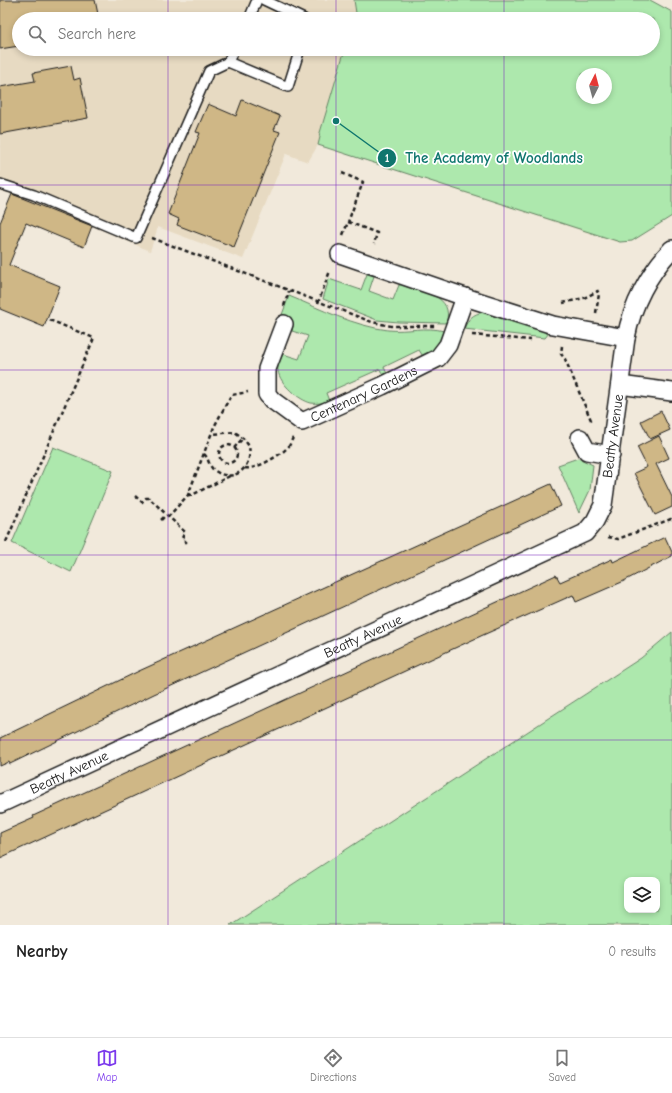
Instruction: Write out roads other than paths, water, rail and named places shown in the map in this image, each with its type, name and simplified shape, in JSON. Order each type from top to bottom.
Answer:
[{"type":"street","name":"Beatty Avenue","points":[[0,804],[585,533],[595,521],[602,508],[611,455],[626,338],[634,309],[644,288],[660,263],[672,249]]},
{"type":"street","points":[[339,254],[553,325],[626,338]]},
{"type":"street","name":"Centenary Gardens","points":[[284,324],[267,369],[268,396],[302,422],[434,361],[446,348],[454,330],[465,297]]},
{"type":"street","name":"Beatty Avenue","points":[[620,385],[672,392]]},
{"type":"street","points":[[580,438],[587,451],[611,455]]},
{"type":"lane","points":[[251,12],[257,0]]},
{"type":"lane","points":[[264,0],[289,12]]},
{"type":"lane","points":[[0,184],[34,195],[136,238],[209,71],[228,62],[231,56]]},
{"type":"lane","points":[[228,62],[288,87],[298,56]]},
{"type":"place","name":"The Academy of Woodlands","points":[[336,121]]}]
